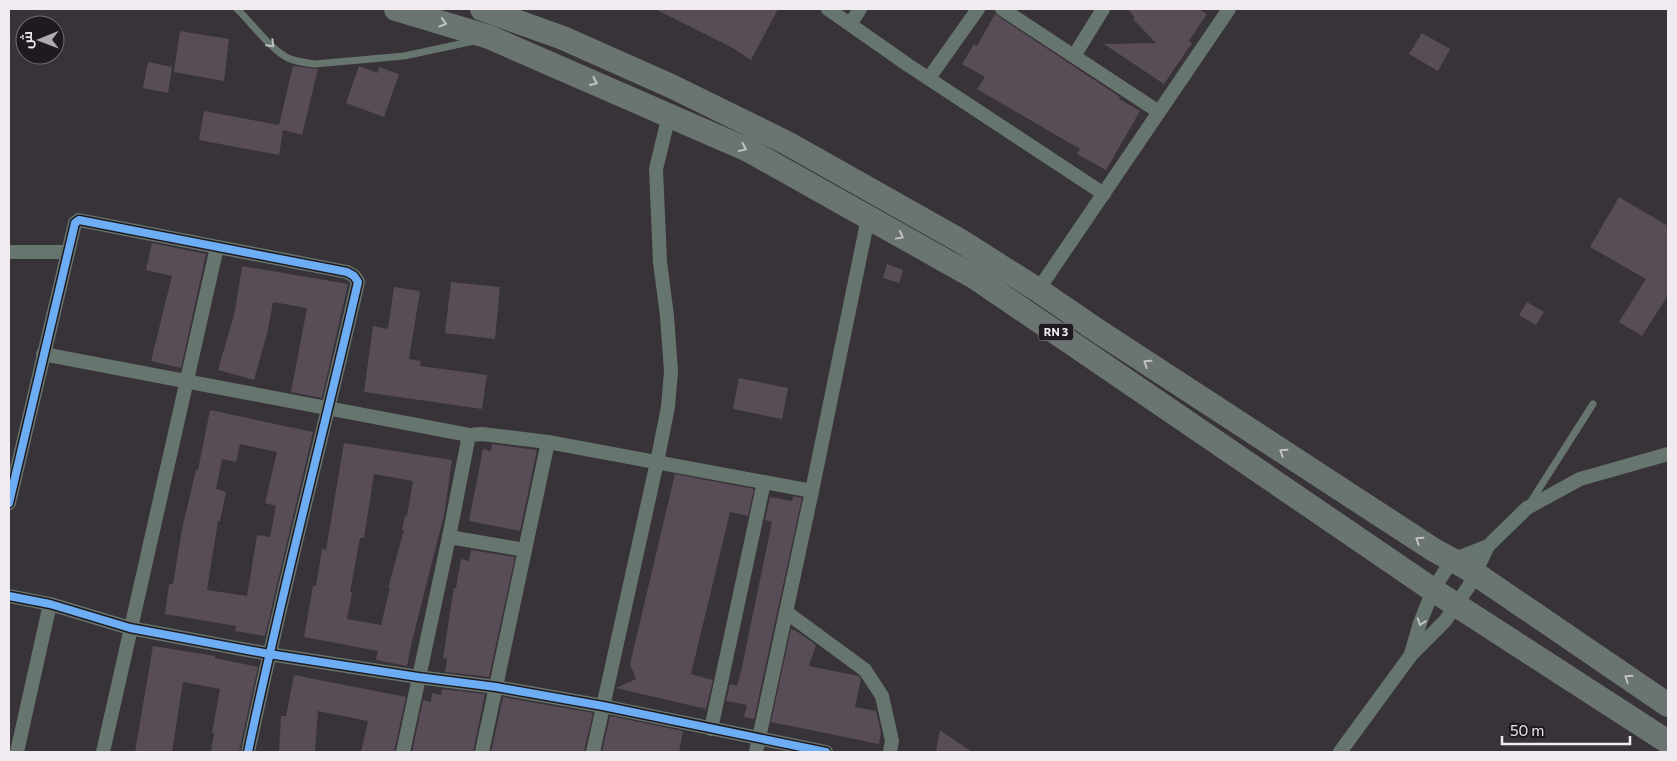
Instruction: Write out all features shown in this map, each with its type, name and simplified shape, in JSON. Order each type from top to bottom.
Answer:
[{"type":"highway","name":"RN 3","points":[[396,9],[489,37],[748,150],[976,278],[1433,590],[1668,742]]},
{"type":"highway","name":"RN 3","points":[[482,9],[507,12],[671,86],[787,143],[959,240],[1434,550],[1475,574],[1668,705]]},
{"type":"street","points":[[828,9],[1104,194]]},
{"type":"street","points":[[850,24],[860,9]]},
{"type":"street","points":[[929,78],[978,9]]},
{"type":"street","points":[[1002,9],[1159,112]]},
{"type":"street","points":[[1074,56],[1103,9]]},
{"type":"street","points":[[1038,290],[1229,9]]},
{"type":"street","points":[[489,37],[507,12]]},
{"type":"street","points":[[593,752],[668,407],[671,371],[667,316],[660,262],[656,169],[669,115]]},
{"type":"street","points":[[756,752],[868,218]]},
{"type":"street","points":[[9,503],[75,223],[79,220],[346,272],[357,279],[358,282],[329,408],[269,654],[248,752]]},
{"type":"street","points":[[103,752],[217,246]]},
{"type":"street","points":[[9,252],[68,252]]},
{"type":"street","points":[[43,354],[469,435],[482,434],[548,442],[812,491]]},
{"type":"street","points":[[404,752],[469,435]]},
{"type":"street","points":[[482,752],[548,442]]},
{"type":"street","points":[[1340,752],[1411,655],[1445,622],[1475,574],[1488,546],[1527,508],[1580,479],[1668,454]]},
{"type":"street","points":[[710,729],[764,482]]},
{"type":"street","points":[[449,537],[525,550]]},
{"type":"street","points":[[1411,655],[1420,623],[1433,590],[1452,560],[1488,546]]},
{"type":"street","points":[[9,596],[50,604],[130,628],[269,654],[496,687],[603,706],[759,738],[810,751],[826,752]]},
{"type":"street","points":[[17,752],[50,604]]},
{"type":"street","points":[[786,612],[865,670],[882,696],[892,742],[890,752]]},
{"type":"lane","points":[[237,9],[278,52],[288,58],[315,64],[404,56],[489,37]]},
{"type":"lane","points":[[1527,508],[1592,404]]},
{"type":"building","points":[[655,9],[778,9],[751,60],[731,47]]},
{"type":"building","points":[[1127,9],[1199,9],[1207,14],[1189,41],[1192,43],[1164,84],[1104,44],[1156,43],[1133,19],[1135,17]]},
{"type":"building","points":[[995,14],[1120,97],[1119,99],[1140,111],[1106,170],[1077,154],[1080,149],[977,89],[985,77],[962,64],[974,44],[977,46]]},
{"type":"building","points":[[180,31],[229,39],[224,81],[174,72]]},
{"type":"building","points":[[1422,33],[1450,49],[1438,71],[1409,54]]},
{"type":"building","points":[[148,62],[172,67],[168,93],[143,88]]},
{"type":"building","points":[[293,66],[318,69],[302,135],[283,130],[279,155],[199,140],[204,111],[279,125]]},
{"type":"building","points":[[359,66],[377,73],[379,67],[399,74],[384,117],[346,103]]},
{"type":"building","points":[[1619,197],[1668,226],[1668,295],[1642,336],[1619,322],[1646,279],[1590,247]]},
{"type":"building","points":[[152,243],[206,254],[181,368],[151,361],[172,276],[146,270]]},
{"type":"building","points":[[887,264],[903,270],[899,283],[883,278]]},
{"type":"building","points":[[242,266],[348,284],[322,398],[291,392],[307,308],[273,302],[268,330],[254,380],[218,370],[235,311]]},
{"type":"building","points":[[451,282],[500,287],[495,339],[445,333]]},
{"type":"building","points":[[394,287],[420,291],[409,359],[421,361],[420,366],[487,375],[482,409],[364,392],[373,326],[388,329]]},
{"type":"building","points":[[1527,302],[1544,312],[1536,325],[1519,315]]},
{"type":"building","points":[[739,378],[788,388],[782,419],[733,409]]},
{"type":"building","points":[[210,410],[313,432],[265,636],[235,631],[236,626],[165,614],[169,584],[173,584],[182,529],[196,470],[198,470]],"holes":[[[240,444],[277,452],[265,503],[276,506],[270,537],[257,535],[247,596],[207,590],[218,521],[220,521],[226,492],[216,489],[222,459],[236,462]]]},
{"type":"building","points":[[344,443],[452,460],[444,515],[407,666],[376,660],[378,651],[304,637],[313,586],[316,586],[322,549],[326,550]],"holes":[[[374,474],[413,481],[407,516],[405,515],[402,530],[404,530],[388,588],[390,588],[381,625],[347,619],[360,538],[364,538]]]},
{"type":"building","points":[[492,444],[537,450],[520,531],[469,521],[483,449],[491,451]]},
{"type":"building","points":[[675,474],[754,489],[748,516],[730,512],[691,674],[713,680],[706,709],[616,688],[636,679],[630,664]]},
{"type":"building","points":[[793,496],[802,498],[754,719],[744,717],[747,705],[726,701],[730,684],[737,686],[742,667],[772,522],[765,520],[770,497],[792,501]]},
{"type":"building","points":[[471,550],[515,557],[489,677],[445,672],[447,659],[443,658],[454,588],[456,588],[461,559],[469,561]]},
{"type":"building","points":[[791,629],[816,645],[809,666],[859,676],[861,679],[855,707],[876,711],[881,732],[879,744],[771,722]]},
{"type":"building","points":[[153,646],[215,656],[215,658],[258,667],[239,752],[211,752],[214,733],[212,733],[220,689],[183,682],[172,752],[135,752]]},
{"type":"building","points":[[294,675],[406,697],[394,752],[361,752],[368,721],[318,711],[315,752],[279,752],[281,716],[286,716]]},
{"type":"building","points":[[442,689],[485,694],[473,752],[412,752],[423,700],[431,702],[432,693],[441,695]]},
{"type":"building","points":[[503,697],[593,713],[584,752],[491,752]]},
{"type":"building","points":[[610,716],[683,731],[679,752],[602,752]]},
{"type":"building","points":[[940,730],[972,752],[936,752]]},
{"type":"cycle path","points":[[9,503],[75,223],[79,220],[347,272],[354,276],[358,282],[274,634],[248,752]]},
{"type":"cycle path","points":[[9,596],[50,604],[130,628],[269,654],[496,687],[603,706],[826,752]]}]
